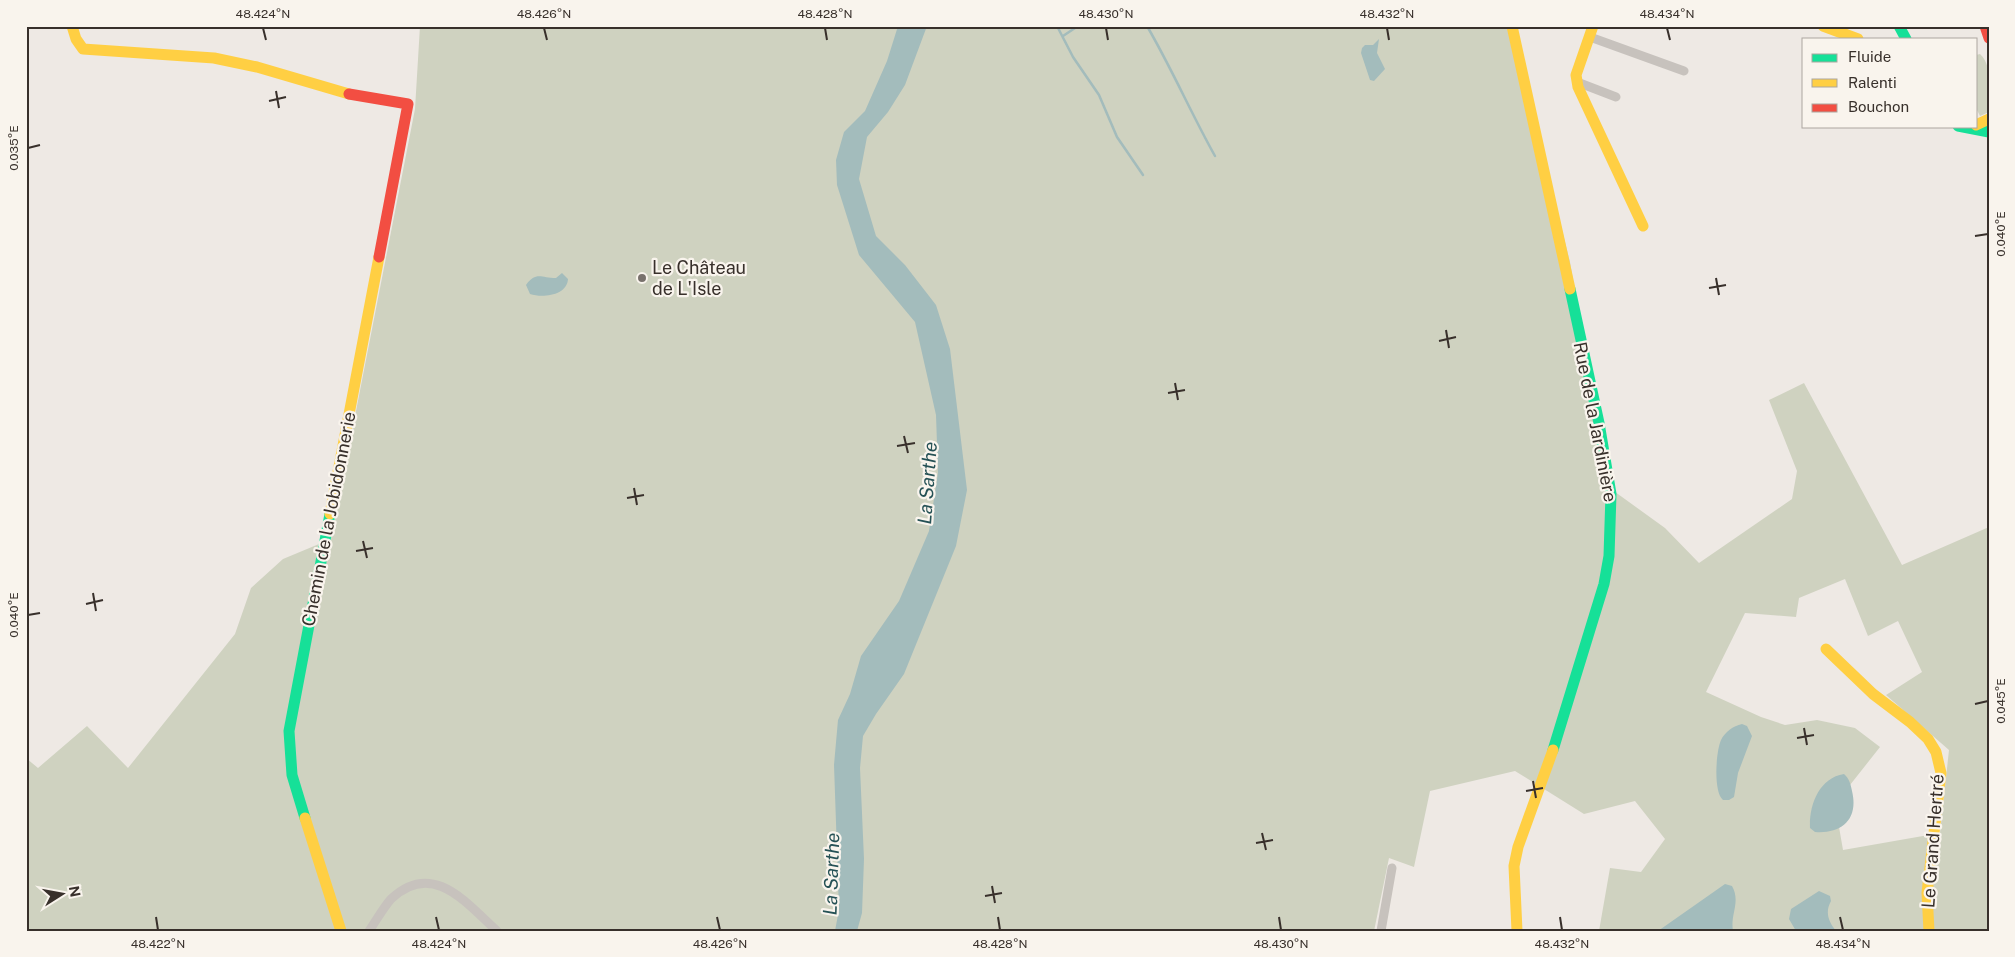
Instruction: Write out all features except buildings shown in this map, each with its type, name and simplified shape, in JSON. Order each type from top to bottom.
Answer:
[{"type":"street","name":"Chemin de la Jobidonnerie","points":[[72,26],[76,39],[83,49],[214,58],[257,67],[346,93],[408,104],[289,731],[292,775],[341,931]]},
{"type":"street","name":"Rue de la Jardinière","points":[[1512,26],[1600,432],[1608,474],[1612,514],[1609,556],[1604,584],[1562,726],[1518,847],[1514,866],[1517,931]]},
{"type":"street","points":[[1823,26],[1855,38]]},
{"type":"street","points":[[1899,26],[1905,38]]},
{"type":"street","points":[[1984,26],[1989,38]]},
{"type":"street","points":[[1642,226],[1576,82],[1576,75],[1591,32],[1684,71]]},
{"type":"street","points":[[1576,82],[1616,97]]},
{"type":"street","points":[[1973,128],[1989,132]]},
{"type":"street","name":"Le Grand Hertré","points":[[1826,649],[1873,694],[1910,722],[1928,739],[1936,752],[1941,773],[1928,894],[1929,931]]},
{"type":"street","points":[[1381,931],[1392,868]]},
{"type":"street","points":[[370,931],[390,900],[403,890],[418,884],[435,884],[450,888],[497,931]]},
{"type":"green space","points":[[420,26],[1511,26],[1570,262],[1595,411],[1611,489],[1665,528],[1699,563],[1792,499],[1797,471],[1769,400],[1804,383],[1902,565],[1989,527],[1989,931],[1599,931],[1610,868],[1641,872],[1665,839],[1635,801],[1584,814],[1515,771],[1430,791],[1414,867],[1389,858],[1374,931],[26,931],[26,758],[38,768],[87,726],[128,768],[235,634],[251,588],[283,559],[331,539],[415,109]],"holes":[[[1845,579],[1868,636],[1898,621],[1922,672],[1886,695],[1949,750],[1940,833],[1843,850],[1835,804],[1880,747],[1855,728],[1817,720],[1785,725],[1761,717],[1706,692],[1745,613],[1796,617],[1799,598]]]},
{"type":"green space","points":[[1978,54],[1980,54],[1987,66],[1990,90],[1989,112],[1980,116],[1978,112]]},
{"type":"water","points":[[898,26],[927,26],[905,85],[888,112],[867,137],[859,179],[876,236],[905,265],[936,305],[950,349],[967,490],[956,546],[904,674],[863,736],[860,768],[864,859],[862,913],[857,931],[835,931],[839,909],[834,765],[838,720],[850,694],[861,656],[899,601],[929,531],[938,473],[936,415],[915,322],[859,255],[837,185],[836,160],[844,132],[865,111],[887,61]]},
{"type":"water","points":[[1379,39],[1377,53],[1385,69],[1374,81],[1370,80],[1361,53],[1365,45],[1373,45]]},
{"type":"water","points":[[562,273],[568,279],[567,285],[559,292],[541,296],[530,294],[526,285],[533,278],[539,276],[556,278]]},
{"type":"water","points":[[1742,724],[1747,726],[1752,736],[1738,773],[1734,797],[1729,800],[1723,800],[1720,796],[1717,780],[1719,745],[1727,732],[1735,726]]},
{"type":"water","points":[[1844,774],[1850,784],[1853,801],[1853,810],[1850,817],[1840,828],[1833,831],[1815,832],[1810,828],[1810,819],[1817,794],[1828,781]]},
{"type":"water","points":[[1725,884],[1732,886],[1736,897],[1732,925],[1733,931],[1658,931]]},
{"type":"water","points":[[1819,891],[1830,896],[1828,916],[1836,931],[1796,931],[1789,919],[1791,909]]},
{"type":"waterway","points":[[1057,26],[1073,57],[1099,95],[1117,137],[1143,175]]},
{"type":"waterway","points":[[1063,36],[1078,26]]},
{"type":"waterway","points":[[1147,26],[1215,156]]},
{"type":"traffic: fast","points":[[1899,26],[1905,38]]},
{"type":"traffic: fast","points":[[1968,128],[1989,132]]},
{"type":"traffic: fast","points":[[1553,750],[1604,584],[1609,556],[1611,494],[1599,423],[1570,289]]},
{"type":"traffic: fast","points":[[305,818],[292,775],[289,731],[330,514]]},
{"type":"traffic: slow","points":[[72,26],[76,39],[83,49],[214,58],[257,67],[349,94]]},
{"type":"traffic: slow","points":[[1512,26],[1570,289]]},
{"type":"traffic: slow","points":[[1593,26],[1576,75],[1578,87],[1643,226]]},
{"type":"traffic: slow","points":[[1823,26],[1855,38]]},
{"type":"traffic: slow","points":[[1978,124],[1989,119]]},
{"type":"traffic: slow","points":[[330,514],[379,257]]},
{"type":"traffic: slow","points":[[1826,649],[1873,694],[1910,722],[1928,739],[1936,752],[1941,773],[1927,893],[1929,931]]},
{"type":"traffic: slow","points":[[1517,931],[1514,866],[1518,847],[1553,750]]},
{"type":"traffic: slow","points":[[305,818],[341,931]]},
{"type":"traffic: jam","points":[[1985,26],[1989,38]]},
{"type":"traffic: jam","points":[[349,94],[408,104],[379,257]]},
{"type":"place","name":"Le Château de L'Isle","points":[[642,278]]},
{"type":"water label","name":"La Sarthe","points":[[927,483]]},
{"type":"water label","name":"La Sarthe","points":[[831,874]]}]
